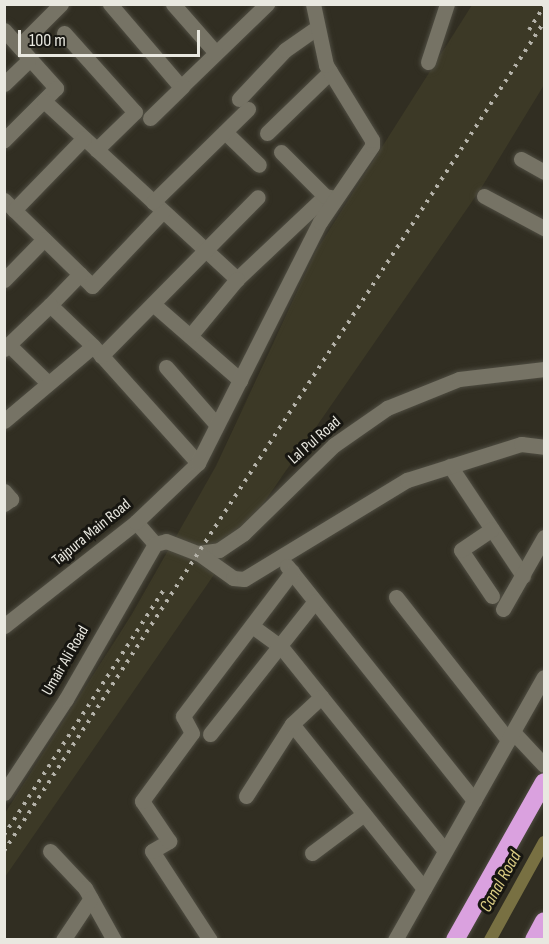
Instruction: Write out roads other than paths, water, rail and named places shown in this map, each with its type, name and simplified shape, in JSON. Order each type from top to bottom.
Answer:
[{"type":"highway","points":[[455,939],[544,783]]},
{"type":"highway","points":[[534,939],[544,921]]},
{"type":"street","points":[[20,45],[61,4]]},
{"type":"street","points":[[110,4],[183,86]]},
{"type":"street","points":[[173,4],[216,53]]},
{"type":"street","points":[[190,336],[237,279],[330,197],[368,152],[372,140],[330,72],[316,28],[313,4]]},
{"type":"street","points":[[428,62],[447,4]]},
{"type":"street","points":[[150,118],[216,53],[256,8]]},
{"type":"street","points":[[84,138],[7,205],[92,286],[225,132],[285,50],[316,28]]},
{"type":"street","points":[[4,30],[32,57],[4,84]]},
{"type":"street","points":[[64,33],[135,112],[96,150]]},
{"type":"street","points":[[4,140],[56,88],[28,61]]},
{"type":"street","points":[[267,133],[330,72]]},
{"type":"street","points":[[44,101],[237,279]]},
{"type":"street","points":[[225,132],[259,165]]},
{"type":"street","points":[[281,152],[330,197]]},
{"type":"street","points":[[521,159],[544,172]]},
{"type":"street","points":[[484,196],[544,228]]},
{"type":"street","points":[[4,421],[48,384],[97,351],[153,304],[258,197]]},
{"type":"street","name":"Tajpura Main Road","points":[[4,626],[136,522],[198,463],[330,197]]},
{"type":"street","points":[[4,280],[44,239]]},
{"type":"street","points":[[48,384],[7,347],[80,274]]},
{"type":"street","points":[[153,304],[240,380]]},
{"type":"street","points":[[50,305],[97,351],[198,463]]},
{"type":"street","points":[[166,367],[217,425]]},
{"type":"street","name":"Lal Pul Road","points":[[198,553],[219,550],[243,534],[334,445],[387,408],[459,379],[544,369]]},
{"type":"street","points":[[136,522],[155,543],[166,541],[198,553],[233,578],[244,579],[407,480],[521,444],[544,447]]},
{"type":"street","points":[[450,466],[523,576]]},
{"type":"street","points":[[4,491],[11,499],[4,504]]},
{"type":"street","points":[[492,529],[461,550],[492,596]]},
{"type":"street","points":[[503,609],[544,537]]},
{"type":"street","name":"Umair Ali Road","points":[[4,794],[66,699],[155,543]]},
{"type":"street","points":[[279,556],[474,800]]},
{"type":"street","points":[[210,939],[152,851],[169,841],[142,801],[192,733],[183,716],[292,572]]},
{"type":"street","points":[[396,597],[511,736],[544,765]]},
{"type":"street","points":[[210,734],[315,601]]},
{"type":"street","points":[[252,626],[280,647],[445,851]]},
{"type":"street","points":[[396,939],[544,677]]},
{"type":"street","points":[[246,796],[292,724],[321,697]]},
{"type":"street","points":[[292,724],[424,889]]},
{"type":"street","points":[[312,853],[364,814]]},
{"type":"street","points":[[50,851],[91,898],[114,939]]},
{"type":"street","points":[[63,939],[91,898]]},
{"type":"waterway","name":"Canal Road","points":[[490,940],[544,842]]},
{"type":"railway","points":[[529,30],[544,6]]},
{"type":"railway","points":[[4,851],[544,22]]},
{"type":"railway","points":[[4,835],[165,588]]}]
